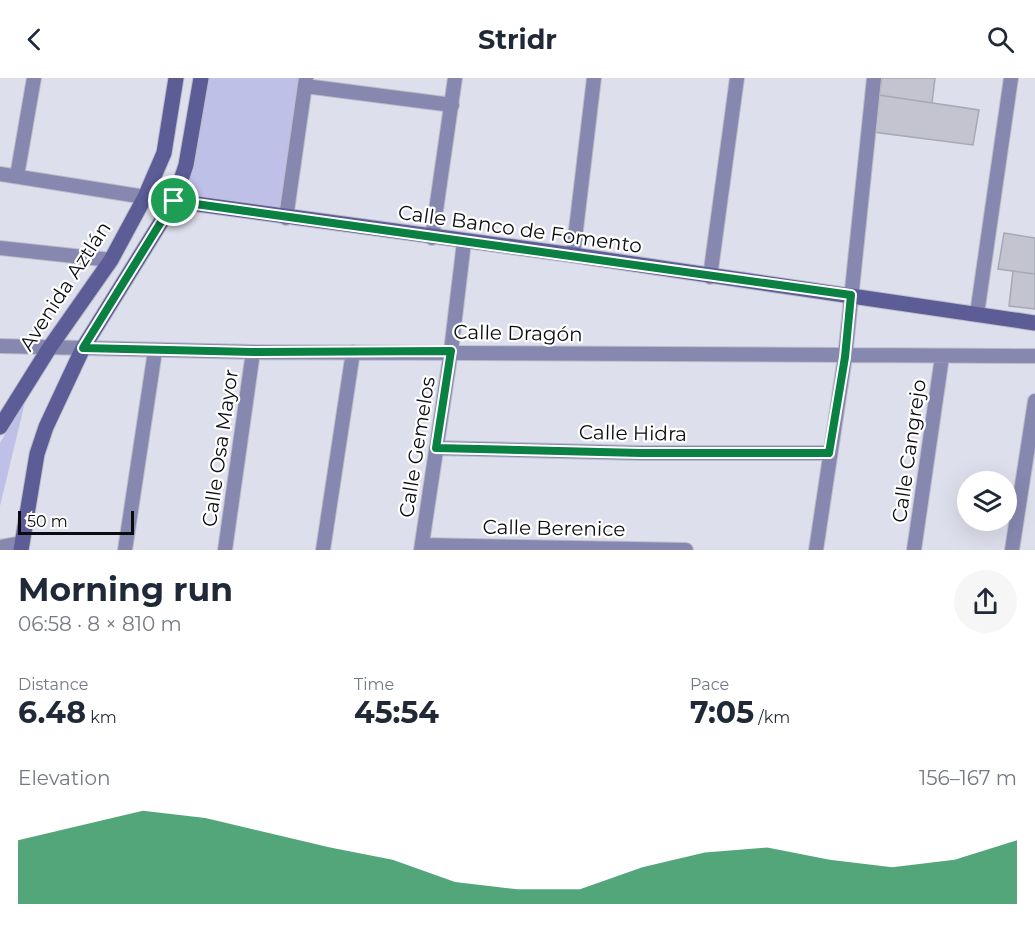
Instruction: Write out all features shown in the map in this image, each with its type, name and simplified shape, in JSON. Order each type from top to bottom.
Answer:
[{"type":"street","points":[[17,177],[34,78]]},
{"type":"street","name":"Avenida Aztlán","points":[[0,427],[50,347],[111,260],[145,198],[164,153],[176,78]]},
{"type":"street","points":[[0,547],[21,546],[37,454],[46,427],[83,348],[174,201],[186,165],[201,78]]},
{"type":"street","points":[[432,238],[455,78]]},
{"type":"street","points":[[573,255],[594,78]]},
{"type":"street","points":[[710,277],[737,78]]},
{"type":"street","points":[[816,550],[845,357],[874,78]]},
{"type":"street","points":[[977,314],[1011,78]]},
{"type":"street","points":[[286,218],[305,82],[452,105]]},
{"type":"street","name":"Calle Banco de Fomento","points":[[0,174],[145,198],[573,255],[710,277],[851,295],[1035,323]]},
{"type":"street","name":"Calle Gemelos","points":[[421,547],[451,351],[464,242]]},
{"type":"street","points":[[0,248],[111,260]]},
{"type":"street","name":"Calle Dragón","points":[[0,346],[253,352],[451,351],[845,357],[1035,356]]},
{"type":"street","points":[[124,550],[155,351]]},
{"type":"street","name":"Calle Osa Mayor","points":[[225,550],[253,352]]},
{"type":"street","points":[[322,550],[353,352]]},
{"type":"street","name":"Calle Cangrejo","points":[[914,550],[942,357]]},
{"type":"street","points":[[1012,550],[1035,401]]},
{"type":"street","name":"Calle Hidra","points":[[436,448],[641,453],[829,453]]},
{"type":"street","name":"Calle Berenice","points":[[421,547],[686,550]]},
{"type":"shaded area","points":[[201,78],[306,78],[286,218],[174,201]]},
{"type":"shaded area","points":[[26,398],[0,506],[0,443]]},
{"type":"building","points":[[882,78],[935,78],[932,103],[879,95]]},
{"type":"building","points":[[879,95],[979,110],[973,145],[873,132]]},
{"type":"building","points":[[1004,233],[1035,238],[1035,274],[998,269]]},
{"type":"building","points":[[1013,271],[1035,274],[1035,309],[1009,306]]},
{"type":"route","points":[[174,201],[851,295],[845,357],[829,453],[641,453],[436,448],[451,351],[253,352],[83,348],[174,201]]}]
